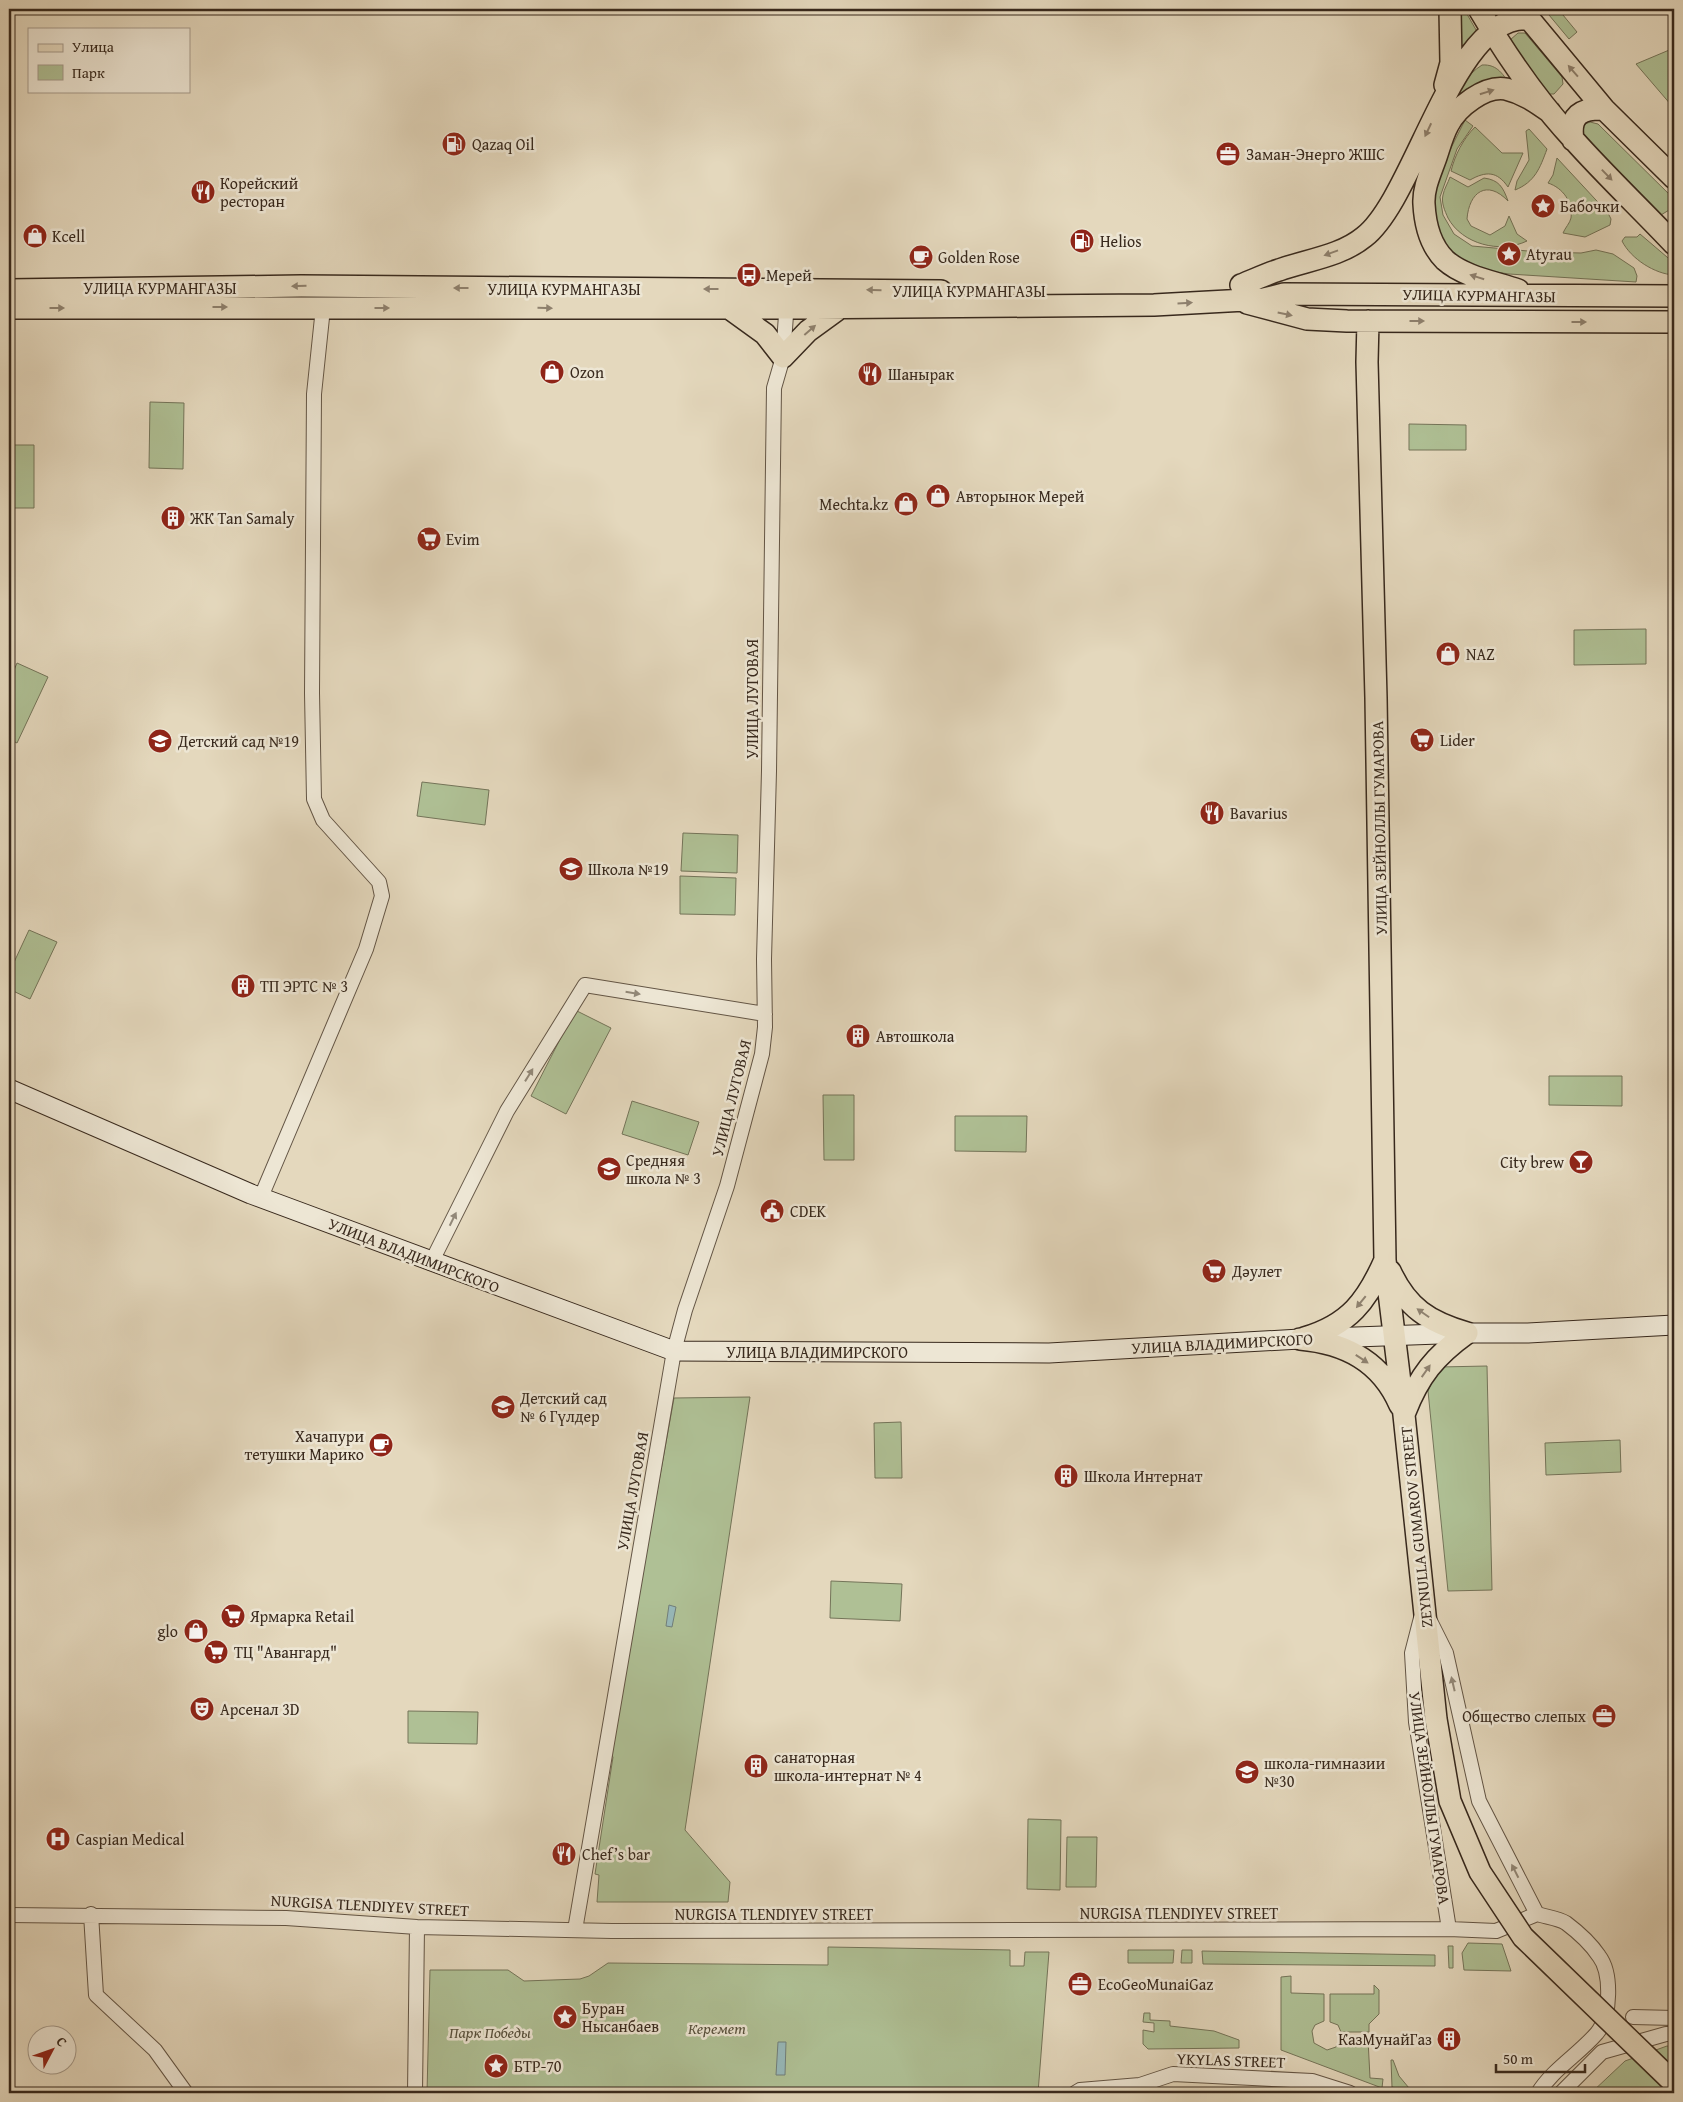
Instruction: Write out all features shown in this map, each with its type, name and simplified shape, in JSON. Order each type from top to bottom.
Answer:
[{"type":"main road","points":[[1442,100],[1451,62],[1450,9]]},
{"type":"main road","points":[[1479,9],[1493,32],[1550,112],[1573,140],[1674,244]]},
{"type":"main road","points":[[1674,178],[1604,109],[1525,14],[1493,32],[1477,47],[1442,100],[1396,199],[1381,220],[1364,238],[1330,254],[1279,270],[1240,293],[1273,312],[1306,319],[1674,322]]},
{"type":"main road","points":[[1540,296],[1468,274],[1445,260],[1430,238],[1424,202],[1427,181],[1448,123],[1470,100],[1486,91],[1505,89],[1530,98],[1550,112]]},
{"type":"main road","points":[[1573,140],[1571,126],[1576,117],[1591,108],[1604,109]]},
{"type":"main road","name":"УЛИЦА КУРМАНГАЗЫ","points":[[9,290],[301,286],[582,289],[787,298],[1128,298],[1240,293],[1264,286],[1284,294],[1674,296]]},
{"type":"main road","name":"УЛИЦА КУРМАНГАЗЫ","points":[[9,308],[729,308],[787,298],[841,307],[908,298]]},
{"type":"main road","points":[[729,308],[766,334],[783,356],[808,331],[841,307]]},
{"type":"main road","name":"УЛИЦА ЗЕЙНОЛЛЫ ГУМАРОВА","points":[[1368,320],[1366,362],[1376,698],[1385,1260],[1395,1335]]},
{"type":"main road","points":[[1385,1260],[1398,1288],[1417,1310],[1440,1325],[1467,1333]]},
{"type":"main road","points":[[1300,1339],[1319,1334],[1353,1312],[1372,1288],[1385,1260]]},
{"type":"main road","points":[[1404,1415],[1413,1391],[1426,1370],[1444,1349],[1467,1333]]},
{"type":"main road","name":"ZEYNULLA GUMAROV STREET","points":[[1395,1335],[1436,1720]]},
{"type":"main road","points":[[1300,1339],[1324,1342],[1347,1349],[1367,1362],[1387,1383],[1404,1415]]},
{"type":"main road","name":"УЛИЦА ЗЕЙНОЛЛЫ ГУМАРОВА","points":[[1436,1720],[1450,1801],[1486,1880],[1523,1937],[1674,2083]]},
{"type":"street","name":"УЛИЦА ЛУГОВАЯ","points":[[575,1930],[674,1351],[685,1310],[727,1186],[762,1054],[765,1014],[764,959],[769,771],[774,388],[783,356],[787,298]]},
{"type":"street","points":[[260,1197],[366,950],[382,896],[378,882],[323,820],[314,799],[312,693],[314,394],[323,308]]},
{"type":"street","points":[[432,1263],[507,1111],[585,985],[765,1014]]},
{"type":"street","name":"УЛИЦА ВЛАДИМИРСКОГО","points":[[9,1089],[260,1197],[432,1263],[674,1351],[1049,1352],[1395,1335],[1528,1334],[1674,1325]]},
{"type":"street","points":[[1424,1607],[1446,1652],[1479,1801],[1537,1914],[1565,1922],[1587,1942],[1600,1957],[1608,1982],[1608,2007],[1598,2032],[1548,2078],[1538,2093]]},
{"type":"street","name":"УЛИЦА ЗЕЙНОЛЛЫ ГУМАРОВА","points":[[1424,1607],[1412,1653],[1416,1722],[1448,1929]]},
{"type":"street","points":[[91,1914],[96,1995],[155,2050],[186,2093]]},
{"type":"street","name":"NURGISA TLENDIYEV STREET","points":[[9,1915],[91,1914],[286,1918],[417,1928],[575,1930],[773,1932],[1448,1929],[1496,1932],[1537,1914]]},
{"type":"street","points":[[415,2093],[417,1928]]},
{"type":"street","points":[[1633,2017],[1674,2018]]},
{"type":"street","points":[[1561,2093],[1602,2052],[1666,2034],[1674,2034]]},
{"type":"street","name":"YKYLAS STREET","points":[[1077,2092],[1140,2085],[1173,2074],[1310,2087],[1350,2093]]},
{"type":"green space","points":[[1456,9],[1464,9],[1479,35],[1457,64]]},
{"type":"green space","points":[[1544,9],[1558,9],[1577,32],[1569,39]]},
{"type":"green space","points":[[1518,33],[1525,33],[1562,77],[1563,84],[1554,94],[1543,94],[1510,40]]},
{"type":"green space","points":[[1674,48],[1674,105],[1672,106],[1636,64]]},
{"type":"green space","points":[[1482,65],[1496,68],[1512,87],[1453,105],[1468,78]]},
{"type":"green space","points":[[1465,120],[1473,126],[1457,149],[1440,197],[1443,215],[1454,234],[1472,246],[1539,252],[1581,253],[1596,250],[1613,254],[1634,268],[1637,276],[1636,282],[1509,274],[1476,269],[1460,264],[1436,239],[1431,188]]},
{"type":"green space","points":[[1590,122],[1598,124],[1674,199],[1674,207],[1656,218],[1580,141],[1583,125]]},
{"type":"green space","points":[[1475,127],[1502,153],[1523,153],[1508,187],[1495,175],[1481,175],[1470,180],[1451,171],[1460,148]]},
{"type":"green space","points":[[1529,129],[1547,149],[1536,174],[1522,187],[1515,190],[1517,181],[1529,160],[1526,131]]},
{"type":"green space","points":[[1557,158],[1608,213],[1611,219],[1610,225],[1585,237],[1563,233],[1571,218],[1569,201],[1558,188],[1548,183],[1553,175]]},
{"type":"green space","points":[[1450,177],[1468,187],[1484,178],[1497,182],[1508,201],[1493,191],[1486,190],[1480,192],[1471,202],[1467,219],[1471,226],[1490,235],[1505,226],[1509,216],[1517,234],[1527,241],[1505,247],[1494,246],[1472,240],[1462,234],[1448,218],[1443,204],[1444,193]]},
{"type":"green space","points":[[1640,234],[1674,263],[1674,275],[1652,269],[1637,259],[1626,248],[1622,241],[1625,237],[1637,237]]},
{"type":"green space","points":[[150,402],[184,403],[183,469],[149,468]]},
{"type":"green space","points":[[1409,424],[1466,425],[1466,450],[1409,450]]},
{"type":"green space","points":[[9,445],[34,445],[34,508],[9,508]]},
{"type":"green space","points":[[1646,629],[1646,664],[1574,665],[1574,630]]},
{"type":"green space","points":[[17,663],[48,677],[17,743],[9,739],[9,682]]},
{"type":"green space","points":[[422,782],[489,790],[485,825],[417,816]]},
{"type":"green space","points":[[683,833],[738,835],[737,873],[681,871]]},
{"type":"green space","points":[[680,876],[736,878],[735,915],[680,914]]},
{"type":"green space","points":[[29,930],[57,942],[30,999],[9,989],[9,973]]},
{"type":"green space","points":[[575,1010],[611,1028],[566,1114],[531,1096]]},
{"type":"green space","points":[[1549,1076],[1622,1076],[1622,1106],[1549,1105]]},
{"type":"green space","points":[[823,1095],[854,1095],[854,1160],[824,1160]]},
{"type":"green space","points":[[632,1101],[699,1122],[688,1155],[622,1134]]},
{"type":"green space","points":[[955,1116],[1027,1116],[1026,1152],[955,1151]]},
{"type":"green space","points":[[1487,1366],[1492,1590],[1448,1591],[1428,1391],[1439,1367]]},
{"type":"green space","points":[[750,1397],[685,1830],[730,1882],[728,1902],[597,1902],[599,1875],[595,1874],[613,1757],[610,1753],[674,1398]]},
{"type":"green space","points":[[901,1422],[902,1478],[875,1478],[874,1423]]},
{"type":"green space","points":[[1620,1440],[1621,1472],[1546,1475],[1545,1443]]},
{"type":"green space","points":[[831,1581],[902,1584],[900,1621],[830,1618]]},
{"type":"green space","points":[[408,1711],[478,1712],[477,1744],[408,1743]]},
{"type":"green space","points":[[1028,1819],[1061,1820],[1060,1890],[1027,1889]]},
{"type":"green space","points":[[1067,1837],[1097,1837],[1096,1887],[1066,1887]]},
{"type":"green space","points":[[1468,1943],[1502,1944],[1511,1971],[1464,1970],[1462,1953]]},
{"type":"green space","points":[[1448,1946],[1453,1946],[1453,1968],[1449,1968]]},
{"type":"green space","name":"Керемет","points":[[828,1947],[1010,1950],[1010,1966],[1024,1966],[1025,1952],[1049,1952],[1038,2093],[427,2093],[430,1970],[508,1970],[524,1981],[580,1979],[589,1976],[608,1963],[828,1965]]},
{"type":"green space","points":[[1128,1950],[1174,1950],[1173,1963],[1128,1963]]},
{"type":"green space","points":[[1182,1950],[1192,1950],[1192,1963],[1181,1963]]},
{"type":"green space","points":[[1202,1951],[1435,1955],[1435,1966],[1203,1964]]},
{"type":"green space","points":[[1291,1976],[1291,1993],[1324,1994],[1324,2021],[1315,2025],[1312,2031],[1314,2043],[1327,2050],[1336,2047],[1341,2038],[1368,2039],[1370,2078],[1383,2079],[1382,2088],[1281,2050],[1281,1977]]},
{"type":"green space","points":[[1374,1985],[1379,1990],[1379,2014],[1369,2024],[1369,2032],[1341,2032],[1338,2025],[1330,2022],[1330,1994],[1374,1994]]},
{"type":"green space","points":[[1144,2013],[1150,2013],[1150,2020],[1170,2021],[1170,2026],[1214,2031],[1239,2040],[1239,2048],[1148,2049],[1143,2044],[1143,2030],[1154,2032],[1154,2023],[1143,2022]]},
{"type":"green space","points":[[1667,2046],[1674,2047],[1674,2093],[1591,2093],[1625,2061]]},
{"type":"green space","points":[[1391,2060],[1393,2060],[1399,2076],[1409,2088],[1407,2091],[1392,2087]]},
{"type":"water","points":[[669,1605],[676,1607],[672,1627],[666,1626]]},
{"type":"water","points":[[778,2042],[786,2042],[785,2075],[776,2075]]},
{"type":"place","name":"Qazaq Oil","points":[[454,144]]},
{"type":"place","name":"Заман-Энерго ЖШС","points":[[1228,154]]},
{"type":"place","name":"Корейский ресторан","points":[[203,192]]},
{"type":"place","name":"Бабочки","points":[[1543,206]]},
{"type":"place","name":"Kcell","points":[[35,236]]},
{"type":"place","name":"Helios","points":[[1082,241]]},
{"type":"place","name":"Atyrau","points":[[1509,254]]},
{"type":"place","name":"Golden Rose","points":[[921,257]]},
{"type":"place","name":"Мерей","points":[[749,275]]},
{"type":"place","name":"Ozon","points":[[552,372]]},
{"type":"place","name":"Шанырак","points":[[870,374]]},
{"type":"place","name":"Авторынок Мерей","points":[[938,496]]},
{"type":"place","name":"Mechta.kz","points":[[906,504]]},
{"type":"place","name":"ЖК Tan Samaly","points":[[173,518]]},
{"type":"place","name":"Evim","points":[[429,539]]},
{"type":"place","name":"NAZ","points":[[1448,654]]},
{"type":"place","name":"Lider","points":[[1422,740]]},
{"type":"place","name":"Детский сад №19","points":[[160,741]]},
{"type":"place","name":"Bavarius","points":[[1212,813]]},
{"type":"place","name":"Школа №19","points":[[571,869]]},
{"type":"place","name":"ТП ЭРТС № 3","points":[[243,986]]},
{"type":"place","name":"Автошкола","points":[[858,1036]]},
{"type":"place","name":"City brew","points":[[1581,1162]]},
{"type":"place","name":"Средняя школа № 3","points":[[609,1169]]},
{"type":"place","name":"CDEK","points":[[772,1211]]},
{"type":"place","name":"Дәулет","points":[[1214,1271]]},
{"type":"place","name":"Детский сад № 6 Гүлдер","points":[[503,1407]]},
{"type":"place","name":"Хачапури тетушки Марико","points":[[381,1445]]},
{"type":"place","name":"Школа Интернат","points":[[1066,1476]]},
{"type":"place","name":"Ярмарка Retail","points":[[233,1616]]},
{"type":"place","name":"glo","points":[[196,1631]]},
{"type":"place","name":"ТЦ \"Авангард\"","points":[[216,1652]]},
{"type":"place","name":"Арсенал 3D","points":[[202,1709]]},
{"type":"place","name":"Общество слепых","points":[[1604,1716]]},
{"type":"place","name":"санаторная школа-интернат № 4","points":[[756,1766]]},
{"type":"place","name":"школа-гимназии №30","points":[[1247,1772]]},
{"type":"place","name":"Caspian Medical","points":[[58,1839]]},
{"type":"place","name":"Chef’s bar","points":[[564,1854]]},
{"type":"place","name":"EcoGeoMunaiGaz","points":[[1080,1984]]},
{"type":"place","name":"Буран Нысанбаев","points":[[565,2017]]},
{"type":"place","name":"КазМунайГаз","points":[[1449,2039]]},
{"type":"place","name":"БТР-70","points":[[496,2066]]},
{"type":"park label","name":"Парк Победы","points":[[490,2032]]}]
